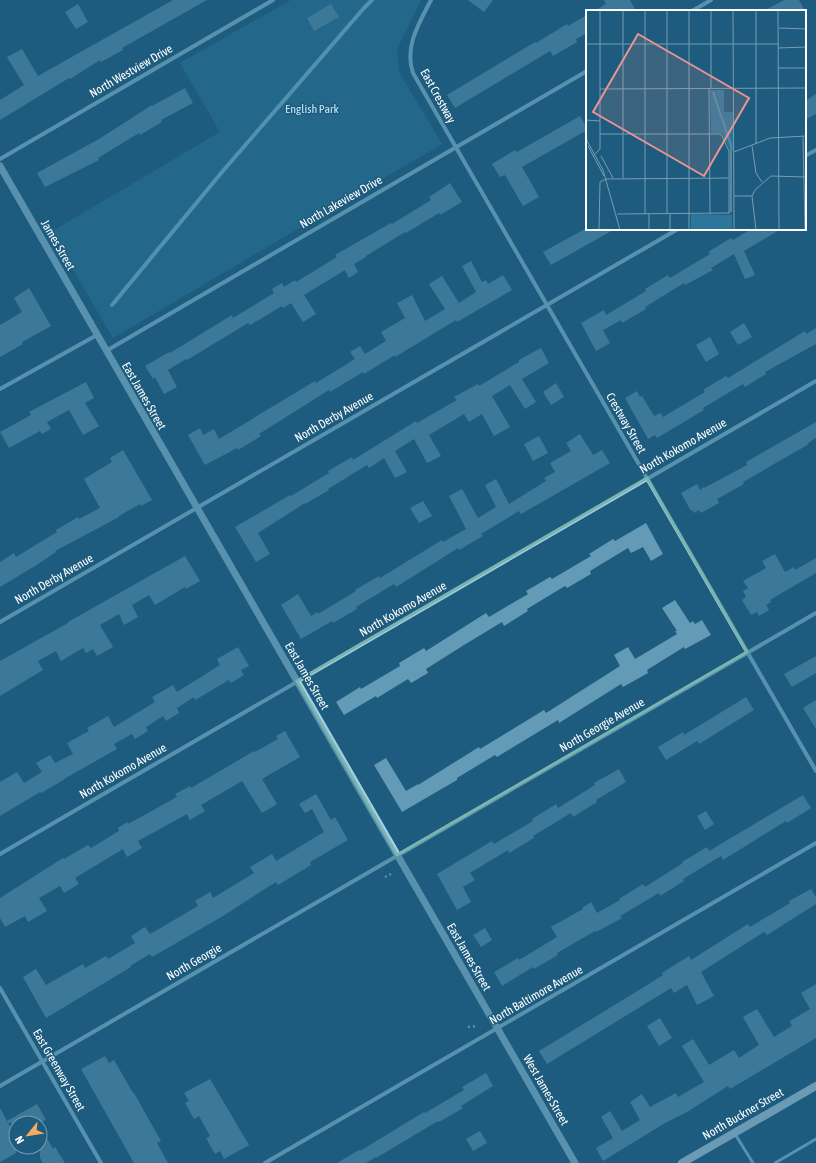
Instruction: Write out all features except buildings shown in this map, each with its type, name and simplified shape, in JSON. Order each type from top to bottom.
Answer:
[{"type":"main road","name":"North Buckner Street","points":[[682,1163],[816,1086]]},
{"type":"street","name":"North Westview Drive","points":[[0,159],[273,0]]},
{"type":"street","name":"East Crestway","points":[[431,0],[412,41],[409,52],[410,64],[413,73],[456,147]]},
{"type":"street","points":[[694,10],[711,0]]},
{"type":"street","name":"North Lakeview Drive","points":[[106,351],[586,72]]},
{"type":"street","name":"Crestway Street","points":[[456,147],[816,770]]},
{"type":"street","points":[[806,155],[816,150]]},
{"type":"street","name":"James Street","points":[[0,166],[96,335]]},
{"type":"street","name":"North Derby Avenue","points":[[0,622],[676,230]]},
{"type":"street","points":[[0,389],[96,335]]},
{"type":"street","name":"East James Street","points":[[96,335],[498,1028]]},
{"type":"street","name":"North Kokomo Avenue","points":[[0,854],[816,381]]},
{"type":"street","name":"North Georgie Avenue","points":[[398,855],[816,613]]},
{"type":"street","name":"North Baltimore Avenue","points":[[265,1163],[816,843]]},
{"type":"street","name":"North Georgie","points":[[0,1086],[398,855]]},
{"type":"street","name":"East Greenway Street","points":[[0,988],[101,1163]]},
{"type":"street","name":"West James Street","points":[[498,1028],[575,1163]]},
{"type":"lane","points":[[735,1133],[753,1163]]},
{"type":"lane","points":[[775,1163],[816,1139]]},
{"type":"path","points":[[385,877],[391,874]]},
{"type":"path","points":[[468,1027],[478,1026]]},
{"type":"highlighted area","points":[[647,478],[747,652],[397,855],[297,681]]},
{"type":"green space","name":"English Park","points":[[291,0],[421,0],[397,49],[399,72],[442,144],[113,338],[51,232],[220,132],[180,63]]},
{"type":"waterway","points":[[112,305],[222,172],[372,0]]}]
